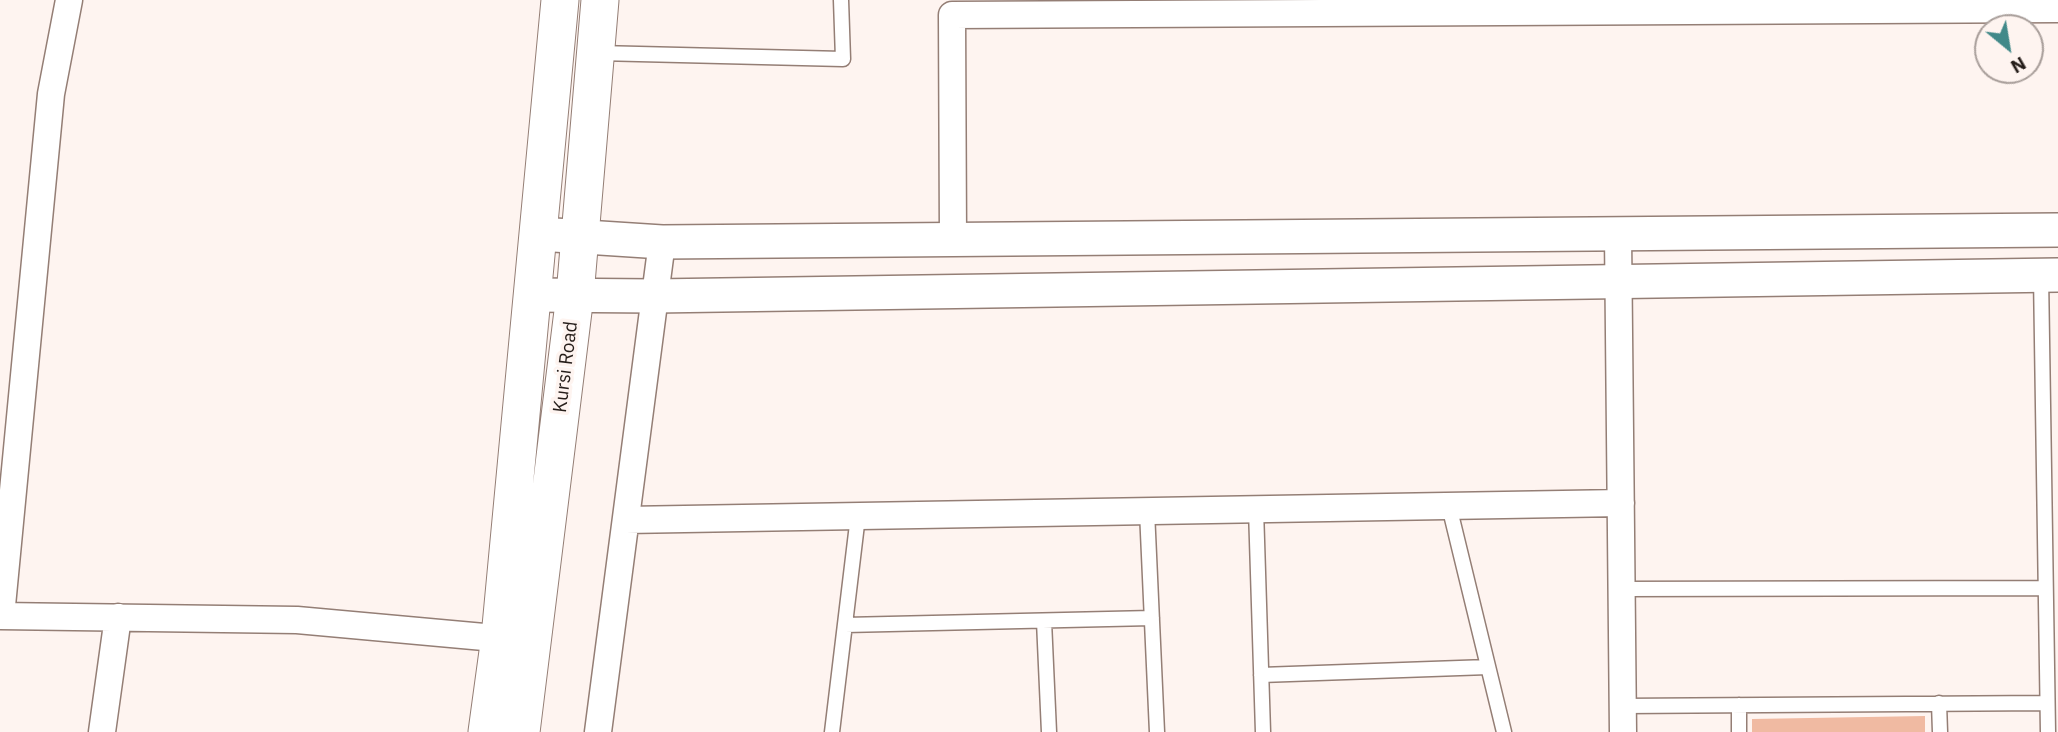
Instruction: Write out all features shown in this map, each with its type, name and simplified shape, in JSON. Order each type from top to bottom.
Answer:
[{"type":"main road","name":"Kursi Road","points":[[521,732],[517,640],[532,295],[560,0]]},
{"type":"main road","name":"Kursi Road","points":[[487,732],[517,640],[575,295],[600,0]]},
{"type":"street","points":[[69,0],[51,94],[0,616],[297,620],[517,640]]},
{"type":"street","points":[[953,240],[952,8],[1504,6],[2058,9]]},
{"type":"street","points":[[539,234],[662,242],[2058,230]]},
{"type":"street","points":[[1618,234],[1623,719]]},
{"type":"street","points":[[598,732],[662,242]]},
{"type":"street","points":[[532,295],[655,296],[2049,275]]},
{"type":"street","points":[[626,520],[1621,503]]},
{"type":"street","points":[[102,732],[118,617]]},
{"type":"lane","points":[[596,53],[843,59],[841,0]]},
{"type":"lane","points":[[2048,732],[2045,588],[2049,275]]},
{"type":"lane","points":[[1450,506],[1504,732]]},
{"type":"lane","points":[[1256,509],[1264,732]]},
{"type":"lane","points":[[1147,510],[1157,732]]},
{"type":"lane","points":[[832,732],[858,516]]},
{"type":"lane","points":[[1622,589],[2045,588]]},
{"type":"lane","points":[[845,625],[1152,618]]},
{"type":"lane","points":[[1044,621],[1049,732]]},
{"type":"lane","points":[[1261,675],[1488,667]]},
{"type":"lane","points":[[1623,719],[1739,705],[2047,703]]},
{"type":"lane","points":[[1940,704],[1940,732]]},
{"type":"lane","points":[[1739,705],[1739,732]]},
{"type":"shaded area","points":[[1925,716],[1925,732],[1752,732],[1752,719]]}]
